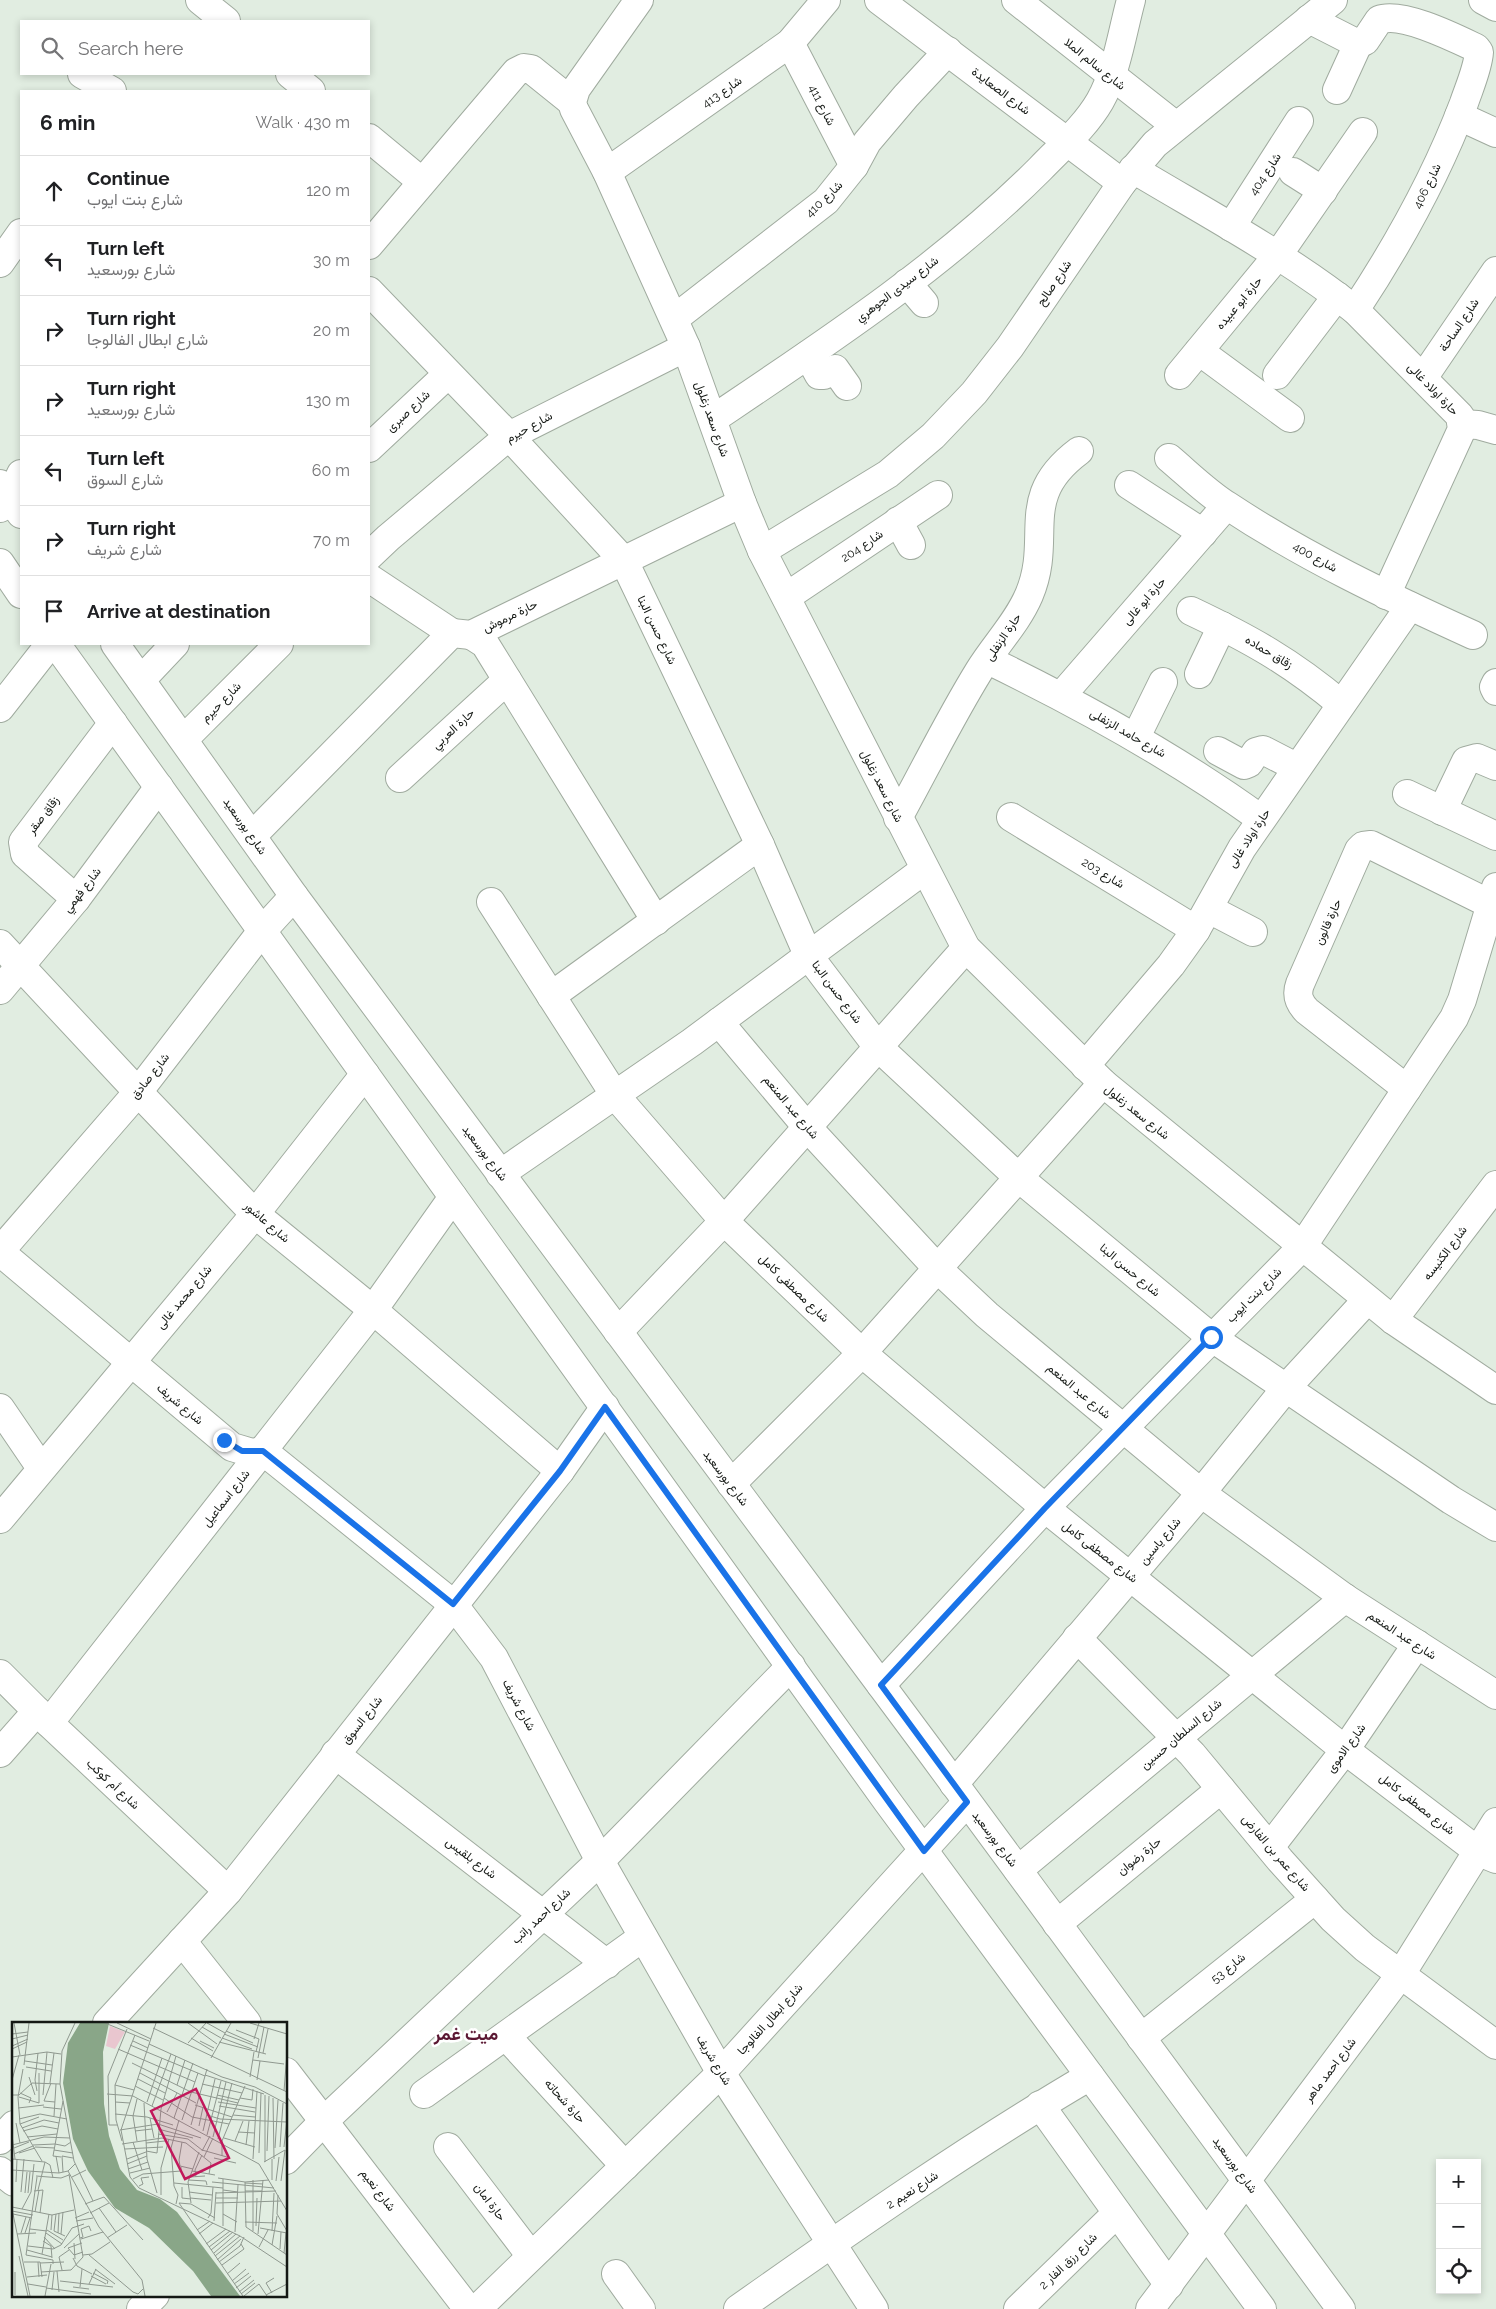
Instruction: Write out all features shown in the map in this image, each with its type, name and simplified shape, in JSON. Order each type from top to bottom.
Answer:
[{"type":"street","points":[[200,0],[225,20]]},
{"type":"street","points":[[370,244],[421,181],[516,72],[524,68],[531,69],[572,102],[576,90],[639,0]]},
{"type":"street","name":"شارع 413","points":[[607,172],[790,43],[826,0]]},
{"type":"street","name":"شارع الصعايدة","points":[[880,0],[1067,142],[1128,176]]},
{"type":"street","name":"شارع سيدى الجوهري","points":[[713,419],[808,355],[907,282],[990,216],[1067,142],[1086,122],[1100,101],[1111,77],[1131,0]]},
{"type":"street","points":[[1483,0],[1496,7]]},
{"type":"street","name":"شارع سالم الملا","points":[[1025,4],[1111,77],[1176,126]]},
{"type":"street","points":[[1324,6],[1358,44],[1337,90]]},
{"type":"street","name":"شارع صالح","points":[[762,551],[888,474],[947,422],[974,393],[1010,347],[1128,176],[1156,144],[1324,6]]},
{"type":"street","name":"شارع 406","points":[[1277,375],[1346,303],[1413,216],[1459,116],[1479,52],[1476,48],[1442,32],[1391,18],[1379,20],[1363,43],[1358,44]]},
{"type":"street","name":"شارع 411","points":[[790,43],[854,166]]},
{"type":"street","name":"شارع 410","points":[[674,319],[826,201],[854,166],[867,142],[906,96],[948,52]]},
{"type":"street","points":[[84,75],[108,90]]},
{"type":"street","points":[[291,75],[310,90]]},
{"type":"street","name":"شارع سعد زغلول","points":[[572,102],[607,172],[686,346],[742,503],[762,551],[924,870],[966,948],[1094,1075],[1367,1300],[1393,1320],[1496,1390]]},
{"type":"street","points":[[1459,116],[1496,134]]},
{"type":"street","name":"شارع 404","points":[[1231,227],[1299,121]]},
{"type":"street","points":[[1278,255],[1363,132]]},
{"type":"street","points":[[370,139],[421,181]]},
{"type":"street","points":[[1293,172],[1323,191]]},
{"type":"street","name":"حارة اولاد غالى","points":[[731,1484],[862,1352],[1019,1178],[1094,1075],[1143,1001],[1202,919],[1228,870],[1341,704],[1398,601],[1462,424],[1460,416],[1346,303],[1278,255],[1231,227],[1128,176]]},
{"type":"street","points":[[0,263],[20,234]]},
{"type":"street","name":"حارة ابو عبيده","points":[[1179,375],[1278,255]]},
{"type":"street","name":"شارع الساحة","points":[[1423,378],[1496,271]]},
{"type":"street","points":[[907,282],[924,303]]},
{"type":"street","name":"شارع حسن البنا","points":[[370,296],[509,436],[624,561],[760,845],[808,955],[877,1046],[1019,1178],[1211,1337],[1451,1500],[1496,1527]]},
{"type":"street","name":"شارع حيرم","points":[[370,555],[509,436],[686,346]]},
{"type":"street","points":[[1199,351],[1290,418]]},
{"type":"street","points":[[808,355],[819,375],[824,376],[835,369],[847,386]]},
{"type":"street","name":"شارع صبرى","points":[[370,447],[448,374]]},
{"type":"street","points":[[1462,424],[1478,425],[1496,430]]},
{"type":"street","name":"حارة الزنفلى","points":[[898,818],[988,660],[1018,617],[1029,595],[1037,571],[1040,546],[1038,528],[1044,493],[1052,477],[1064,462],[1079,451]]},
{"type":"street","name":"شارع 400","points":[[1169,458],[1226,506],[1312,557],[1398,601],[1473,635]]},
{"type":"street","points":[[1129,485],[1203,533]]},
{"type":"street","name":"شارع 204","points":[[786,597],[938,495]]},
{"type":"street","name":"حارة مرموش","points":[[252,836],[462,634],[624,561],[742,503]]},
{"type":"street","name":"حارة ابو غالى","points":[[1062,695],[1226,506]]},
{"type":"street","points":[[898,521],[911,545]]},
{"type":"street","points":[[0,564],[20,593]]},
{"type":"street","points":[[370,579],[462,634],[485,644],[656,920]]},
{"type":"street","name":"زقاق حماده","points":[[1191,611],[1285,660],[1341,704]]},
{"type":"street","points":[[1199,674],[1222,626]]},
{"type":"street","points":[[0,708],[49,645]]},
{"type":"street","points":[[57,645],[924,1851],[1262,2309]]},
{"type":"street","name":"شارع بورسعيد","points":[[116,645],[294,896],[881,1685],[1341,2309]]},
{"type":"street","points":[[141,680],[173,645]]},
{"type":"street","name":"شارع حيرم","points":[[184,739],[279,645]]},
{"type":"street","name":"شارع حامد الزنفلى","points":[[988,660],[1062,695],[1136,737],[1199,776],[1261,819]]},
{"type":"street","name":"حارة العربي","points":[[400,778],[507,680]]},
{"type":"street","points":[[1136,737],[1163,682]]},
{"type":"street","points":[[1496,683],[1494,687],[1496,691]]},
{"type":"street","name":"زقاق صقر","points":[[76,899],[25,854],[23,842],[113,723]]},
{"type":"street","points":[[1218,750],[1244,764],[1249,763],[1256,752],[1263,750],[1296,768]]},
{"type":"street","points":[[1442,811],[1466,761],[1478,758],[1496,766]]},
{"type":"street","name":"شارع فهمي","points":[[0,990],[76,899],[159,787]]},
{"type":"street","points":[[1407,794],[1496,836]]},
{"type":"street","name":"شارع 203","points":[[1011,817],[1202,919],[1253,932]]},
{"type":"street","points":[[551,996],[760,845]]},
{"type":"street","name":"حارة فالون","points":[[1407,1089],[1307,1011],[1299,1002],[1300,984],[1359,850],[1363,846],[1371,845],[1493,895]]},
{"type":"street","points":[[500,1174],[719,1022],[924,870]]},
{"type":"street","name":"شارع بنت ايوب","points":[[881,1685],[1045,1508],[1211,1337],[1302,1247],[1454,1018],[1462,1000],[1493,895]]},
{"type":"street","name":"شارع صادق","points":[[0,1251],[138,1092],[262,931],[294,896]]},
{"type":"street","name":"شارع مصطفى كامل","points":[[491,902],[614,1094],[724,1221],[862,1352],[1045,1508],[1345,1750],[1487,1856]]},
{"type":"street","name":"شارع عاشور","points":[[0,944],[255,1214],[373,1310],[560,1471]]},
{"type":"street","points":[[618,1332],[724,1221],[877,1046],[966,948]]},
{"type":"street","name":"شارع عبد المنعم","points":[[719,1022],[806,1127],[938,1269],[987,1314],[1201,1493],[1344,1598],[1496,1695]]},
{"type":"street","name":"شارع محمد غالى","points":[[0,1519],[130,1361],[255,1214],[365,1074]]},
{"type":"street","name":"شارع الكنيسه","points":[[1393,1320],[1488,1211],[1496,1185]]},
{"type":"street","name":"شارع اسماعيل","points":[[0,1753],[43,1717],[263,1451],[373,1310],[453,1197]]},
{"type":"street","name":"شارع شريف","points":[[0,1251],[232,1447],[252,1453],[263,1451],[453,1604],[494,1658],[600,1860],[721,2073],[874,2309]]},
{"type":"street","name":"شارع ياسين","points":[[961,1793],[1077,1638],[1201,1493],[1286,1388],[1367,1300]]},
{"type":"street","name":"شارع السوق","points":[[108,2022],[228,1891],[560,1471],[605,1407]]},
{"type":"street","points":[[0,1408],[41,1468]]},
{"type":"street","name":"شارع السلطان حسين","points":[[1018,1870],[1344,1598]]},
{"type":"street","name":"شارع عمر بن الفارض","points":[[1077,1638],[1176,1737],[1333,1919],[1365,1948],[1496,2046]]},
{"type":"street","name":"شارع الاموى","points":[[1270,1847],[1345,1750],[1417,1644]]},
{"type":"street","name":"شارع احمد راتب","points":[[288,2158],[325,2120],[600,1860],[791,1666]]},
{"type":"street","name":"شارع أم كوكب","points":[[0,1674],[43,1717],[228,1891]]},
{"type":"street","name":"شارع بلقيس","points":[[336,1754],[607,1964]]},
{"type":"street","name":"حارة رضوان","points":[[1057,1924],[1221,1789]]},
{"type":"street","name":"شارع ابطال الفالوجا","points":[[477,2309],[721,2073],[924,1851],[961,1793]]},
{"type":"street","name":"شارع احمد ماهر","points":[[1150,2309],[1208,2234],[1487,1856],[1496,1822]]},
{"type":"street","name":"شارع 53","points":[[1142,2038],[1315,1899]]},
{"type":"street","points":[[424,2094],[643,1937]]},
{"type":"street","points":[[182,1941],[246,2022]]},
{"type":"street","name":"حارة شحاته","points":[[506,2036],[625,2166]]},
{"type":"street","name":"شارع نعيم","points":[[288,2074],[325,2120],[468,2309]]},
{"type":"street","name":"شارع نعيم 2","points":[[738,2309],[831,2243],[1040,2105],[1090,2076]]},
{"type":"street","points":[[1040,2105],[1169,2285]]},
{"type":"street","points":[[0,2140],[12,2127]]},
{"type":"street","name":"حارة امان","points":[[448,2147],[531,2256]]},
{"type":"street","points":[[0,2171],[12,2180]]},
{"type":"street","name":"شارع رزق الفار 2","points":[[1018,2309],[1117,2213]]},
{"type":"street","points":[[616,2274],[641,2309]]},
{"type":"street","points":[[141,2309],[156,2296]]},
{"type":"street","points":[[158,2296],[169,2309]]},
{"type":"district","name":"ميت غمر","points":[[466,2034]]},
{"type":"route","points":[[224,1440],[232,1447],[242,1451],[252,1453],[263,1451],[453,1604],[560,1471],[605,1407],[924,1851],[967,1802],[881,1685],[1045,1508],[1211,1337]]}]
